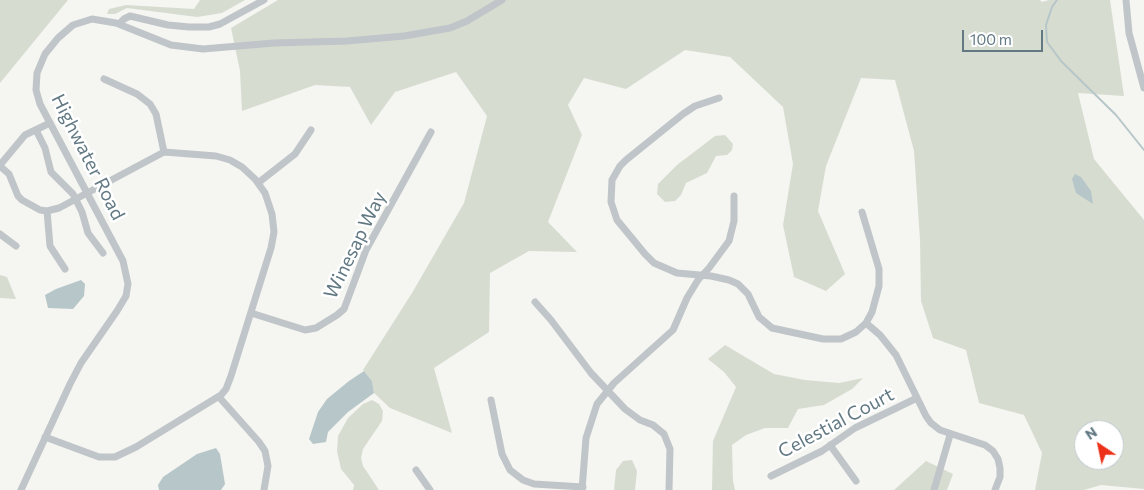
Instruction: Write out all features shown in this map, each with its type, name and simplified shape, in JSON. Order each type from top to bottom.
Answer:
[{"type":"street","points":[[119,24],[124,18],[130,16],[189,27],[209,27],[220,24],[264,0]]},
{"type":"street","name":"Highwater Road","points":[[21,490],[81,363],[117,311],[127,292],[127,272],[123,261],[40,104],[36,85],[38,67],[45,54],[64,32],[79,22],[100,19],[119,24],[171,45],[190,48],[215,49],[249,44],[346,41],[428,33],[450,28],[467,21],[502,0]]},
{"type":"street","points":[[1126,0],[1129,33],[1144,88]]},
{"type":"street","points":[[104,80],[137,94],[150,104],[156,114],[164,152]]},
{"type":"street","points":[[719,98],[696,106],[641,148],[620,166],[616,173],[611,187],[611,202],[617,220],[645,254],[664,268],[676,273],[710,276],[730,280],[738,284],[748,294],[759,317],[772,328],[832,340],[849,336],[866,324],[872,312],[880,278],[876,257],[862,212]]},
{"type":"street","points":[[46,437],[99,457],[114,457],[136,447],[219,397],[228,384],[271,248],[274,232],[269,203],[258,183],[242,167],[230,160],[216,156],[164,152],[59,208],[47,211],[40,210],[18,196],[8,174],[0,166],[25,136],[50,123]]},
{"type":"street","points":[[36,130],[45,148],[51,172],[75,198],[82,212],[88,233],[103,253]]},
{"type":"street","points":[[258,183],[295,154],[312,130]]},
{"type":"street","name":"Winesap Way","points":[[251,313],[305,330],[316,328],[338,315],[344,309],[366,250],[431,132]]},
{"type":"street","points":[[491,400],[502,454],[505,462],[516,475],[534,484],[582,488],[584,449],[597,404],[608,390],[673,330],[687,298],[701,276],[729,241],[734,221],[734,196]]},
{"type":"street","points":[[47,211],[50,246],[64,269]]},
{"type":"street","points":[[0,234],[16,246]]},
{"type":"street","points":[[534,302],[591,373],[632,415],[658,428],[668,441],[671,458],[669,490]]},
{"type":"street","points":[[866,324],[888,344],[896,355],[931,423],[950,435],[985,445],[992,451],[998,459],[1000,468],[1000,478],[995,490]]},
{"type":"street","points":[[219,397],[265,451],[268,466],[264,490]]},
{"type":"street","name":"Celestial Court","points":[[771,476],[810,458],[856,428],[917,398]]},
{"type":"street","points":[[934,490],[950,435]]},
{"type":"street","points":[[830,445],[856,481]]},
{"type":"street","points":[[416,470],[430,490]]},
{"type":"shaded area","points":[[0,0],[68,0],[0,83]]},
{"type":"shaded area","points":[[200,0],[245,0],[222,13],[197,17],[127,8],[115,14],[107,14],[109,9],[126,5],[194,9]]},
{"type":"shaded area","points":[[278,0],[1040,0],[1042,2],[1049,0],[1110,0],[1124,96],[1078,93],[1094,159],[1144,220],[1144,489],[1101,485],[1084,490],[1035,490],[1042,453],[1024,415],[979,403],[966,350],[933,338],[921,301],[920,240],[914,151],[895,80],[861,78],[826,166],[818,211],[845,274],[826,291],[794,277],[783,225],[793,164],[783,107],[730,57],[685,50],[626,89],[584,78],[568,105],[582,135],[548,222],[577,252],[529,251],[490,273],[489,332],[434,368],[452,433],[390,408],[374,393],[372,381],[363,370],[412,293],[464,203],[487,116],[456,72],[395,92],[371,125],[350,87],[315,85],[242,111],[240,71],[231,28]]},
{"type":"shaded area","points":[[725,135],[733,144],[732,150],[727,155],[716,156],[707,173],[686,183],[681,195],[675,201],[665,202],[657,194],[658,184],[677,165],[715,136]]},
{"type":"shaded area","points":[[1075,174],[1081,177],[1091,191],[1093,204],[1076,193],[1072,179]]},
{"type":"shaded area","points":[[0,275],[7,277],[16,299],[0,298]]},
{"type":"shaded area","points":[[81,280],[85,284],[84,296],[73,309],[48,308],[45,295]]},
{"type":"shaded area","points":[[725,345],[774,374],[805,380],[839,383],[863,378],[852,389],[824,405],[798,409],[788,428],[765,428],[746,435],[732,445],[735,490],[712,490],[713,441],[736,387],[724,372],[708,359]]},
{"type":"shaded area","points":[[364,371],[372,381],[374,393],[348,412],[328,432],[326,442],[313,444],[309,439],[318,412],[327,399]]},
{"type":"shaded area","points":[[372,400],[379,404],[383,411],[382,421],[363,449],[361,458],[363,466],[379,490],[353,490],[354,485],[341,469],[337,451],[338,436],[348,418],[363,404]]},
{"type":"shaded area","points":[[216,448],[220,454],[225,484],[221,490],[159,490],[158,485],[163,477],[197,454]]},
{"type":"shaded area","points":[[632,460],[637,471],[635,490],[614,490],[616,470],[623,461]]},
{"type":"shaded area","points":[[926,461],[953,474],[947,490],[894,490]]},
{"type":"waterway","points":[[1057,0],[1052,7],[1046,25],[1047,42],[1061,61],[1116,115],[1144,150]]}]
